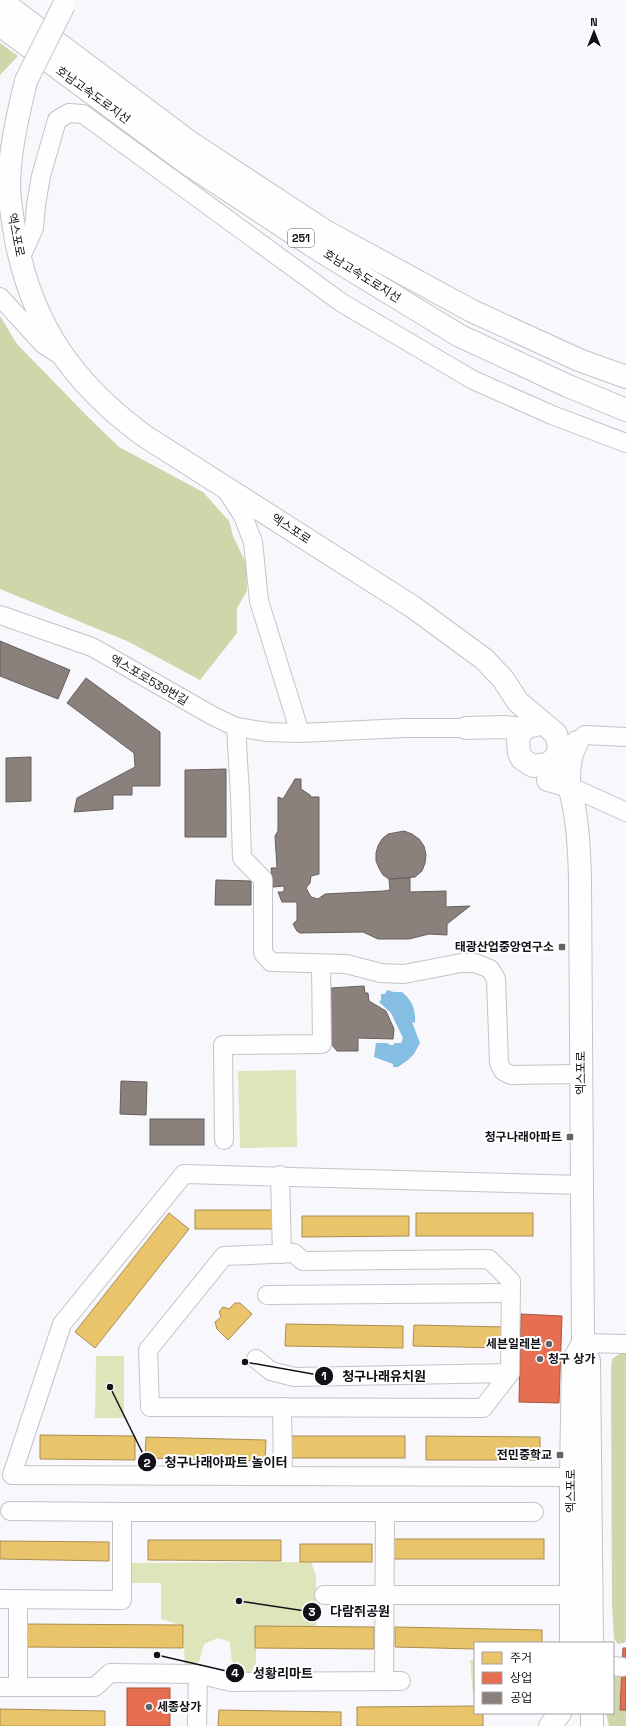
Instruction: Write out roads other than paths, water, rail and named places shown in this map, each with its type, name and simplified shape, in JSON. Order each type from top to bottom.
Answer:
[{"type":"main road","name":"호남고속도로지선","points":[[0,0],[191,143],[325,231],[472,311],[579,360],[626,377]]},
{"type":"main road","name":"엑스포로","points":[[65,2],[26,81],[16,123],[9,183],[11,211],[20,259],[28,288],[45,327],[64,358],[85,384],[115,414],[225,488],[413,607],[484,659],[546,730],[571,794],[578,834],[580,879],[583,1343],[589,1361],[580,1475],[580,1596],[570,1642]]},
{"type":"main road","name":"호남고속도로지선","points":[[0,25],[185,162],[326,254],[460,336],[568,386],[626,410]]},
{"type":"main road","points":[[466,728],[498,727],[511,719],[546,730]]},
{"type":"main road","points":[[466,728],[488,734],[571,794]]},
{"type":"main road","points":[[533,766],[548,764],[554,759],[546,730]]},
{"type":"main road","points":[[533,766],[518,740],[546,730]]},
{"type":"main road","name":"엑스포로","points":[[580,1596],[592,1642]]},
{"type":"main road","points":[[550,1726],[559,1714]]},
{"type":"main road","points":[[571,1714],[571,1726]]},
{"type":"main road","points":[[592,1714],[592,1726]]},
{"type":"street","points":[[20,259],[34,228],[41,176],[57,120],[69,113],[83,114],[342,303],[473,380],[552,415],[626,443]]},
{"type":"street","name":"엑스포로","points":[[0,297],[43,344],[64,358]]},
{"type":"street","points":[[225,488],[243,516],[253,542],[259,601],[300,733]]},
{"type":"street","name":"엑스포로539번길","points":[[0,615],[92,647],[213,716],[236,727],[268,732],[300,733],[404,728],[466,728]]},
{"type":"street","points":[[236,727],[242,858],[263,879],[263,953],[271,962],[346,964],[381,972],[404,974],[461,963],[475,963],[490,969],[496,978],[499,1063],[503,1071],[511,1075],[581,1074]]},
{"type":"street","points":[[546,730],[626,737]]},
{"type":"street","points":[[571,794],[626,812]]},
{"type":"street","points":[[224,1140],[222,1045],[322,1044],[321,964]]},
{"type":"street","points":[[580,1475],[12,1475],[62,1324],[184,1174],[280,1175],[582,1185]]},
{"type":"street","points":[[280,1175],[282,1254]]},
{"type":"street","points":[[294,1253],[303,1261],[489,1259],[510,1281],[510,1373],[484,1408],[150,1407],[148,1350],[224,1256],[282,1254],[294,1253]]},
{"type":"street","points":[[267,1295],[510,1293]]},
{"type":"street","points":[[583,1343],[626,1344]]},
{"type":"street","points":[[256,1360],[271,1371],[294,1377],[510,1373]]},
{"type":"street","points":[[282,1407],[283,1476]]},
{"type":"street","points":[[10,1510],[122,1512],[534,1512]]},
{"type":"street","points":[[0,1599],[122,1600],[122,1512]]},
{"type":"street","points":[[18,1599],[9,1687],[95,1687],[110,1673],[198,1674],[231,1682],[392,1681],[385,1596],[385,1512]]},
{"type":"street","points":[[324,1596],[580,1596]]},
{"type":"street","points":[[197,1726],[198,1674]]},
{"type":"water","points":[[387,990],[402,992],[411,1002],[415,1018],[415,1023],[412,1022],[420,1043],[414,1054],[398,1067],[393,1067],[393,1064],[374,1057],[376,1043],[387,1043],[393,1045],[395,1043],[401,1043],[403,1038],[391,1013],[379,1002],[381,1000],[381,994],[385,994]]},
{"type":"place","name":"태광산업중앙연구소","points":[[562,947]]},
{"type":"place","name":"청구나래아파트","points":[[570,1137]]},
{"type":"place","name":"세븐일레븐","points":[[549,1344]]},
{"type":"place","name":"청구 상가","points":[[540,1359]]},
{"type":"place","name":"청구나래유치원","points":[[245,1362]]},
{"type":"place","name":"청구나래아파트 놀이터","points":[[110,1387]]},
{"type":"place","name":"전민중학교","points":[[560,1455]]},
{"type":"place","name":"다람쥐공원","points":[[239,1601]]},
{"type":"place","name":"성황리마트","points":[[157,1655]]},
{"type":"place","name":"세종상가","points":[[149,1707]]}]
